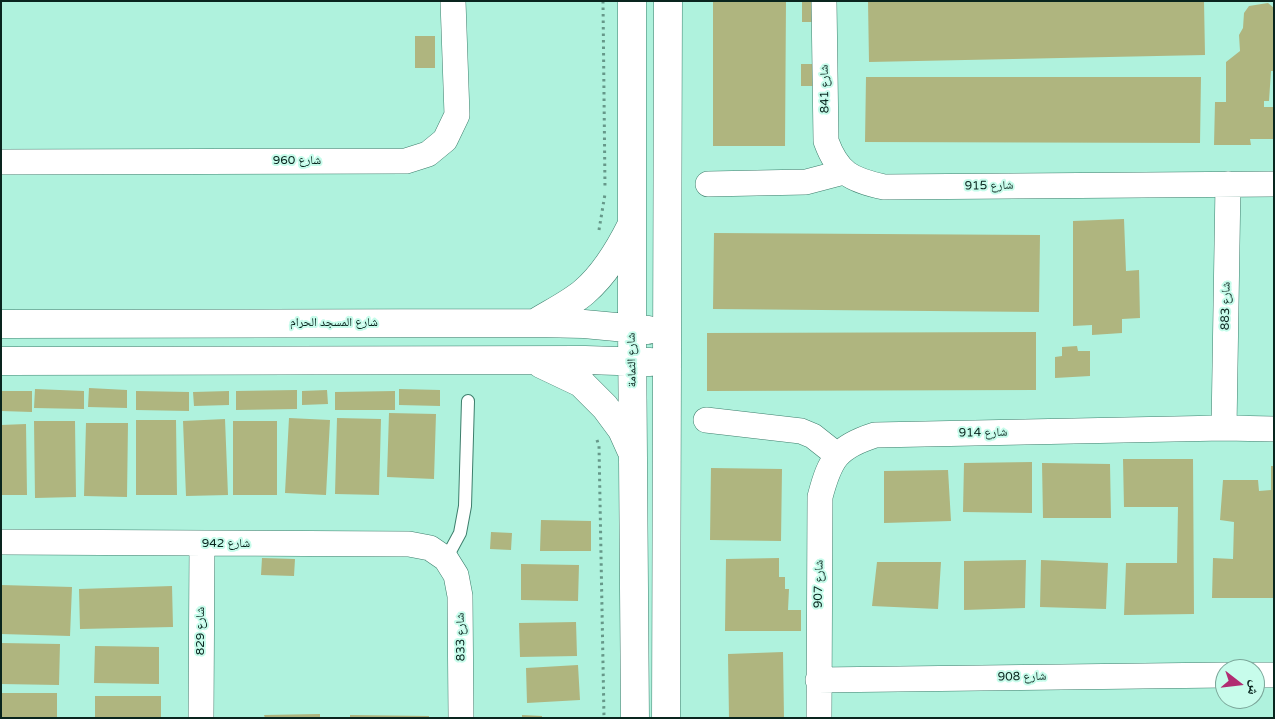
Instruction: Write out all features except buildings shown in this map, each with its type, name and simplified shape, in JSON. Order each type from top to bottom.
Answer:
[{"type":"street","name":"شارع 960","points":[[1,162],[406,161],[428,154],[445,140],[457,115],[453,1]]},
{"type":"street","name":"شارع الثمامة","points":[[632,1],[632,329]]},
{"type":"street","name":"شارع الثمامة","points":[[635,718],[634,456],[649,362],[667,331],[668,1]]},
{"type":"street","name":"شارع 841","points":[[824,1],[826,141],[832,158],[844,172]]},
{"type":"street","points":[[708,184],[806,182],[844,172]]},
{"type":"street","name":"شارع 915","points":[[844,172],[862,182],[884,187],[1274,184]]},
{"type":"street","name":"شارع 883","points":[[1224,428],[1228,184]]},
{"type":"street","points":[[535,323],[584,292],[604,271],[620,248],[632,222]]},
{"type":"street","name":"شارع المسجد الحرام","points":[[1,324],[535,323],[584,324],[667,331]]},
{"type":"street","points":[[1,361],[649,362],[644,340],[640,334],[632,329]]},
{"type":"street","points":[[533,361],[581,383],[622,430],[634,456]]},
{"type":"street","name":"شارع الثمامة","points":[[649,362],[666,715]]},
{"type":"street","points":[[706,420],[801,431],[813,436],[838,455]]},
{"type":"street","name":"شارع 914","points":[[838,455],[854,441],[875,435],[1224,428],[1274,429]]},
{"type":"street","name":"شارع 907","points":[[819,718],[820,497],[826,474],[838,455]]},
{"type":"street","name":"شارع 942","points":[[1,542],[409,544],[430,548],[446,559]]},
{"type":"street","name":"شارع 829","points":[[201,718],[202,544]]},
{"type":"street","name":"شارع 833","points":[[446,559],[456,575],[460,596],[461,718]]},
{"type":"street","name":"شارع 908","points":[[818,680],[1215,675]]},
{"type":"lane","points":[[446,559],[460,533],[465,506],[468,401]]}]
